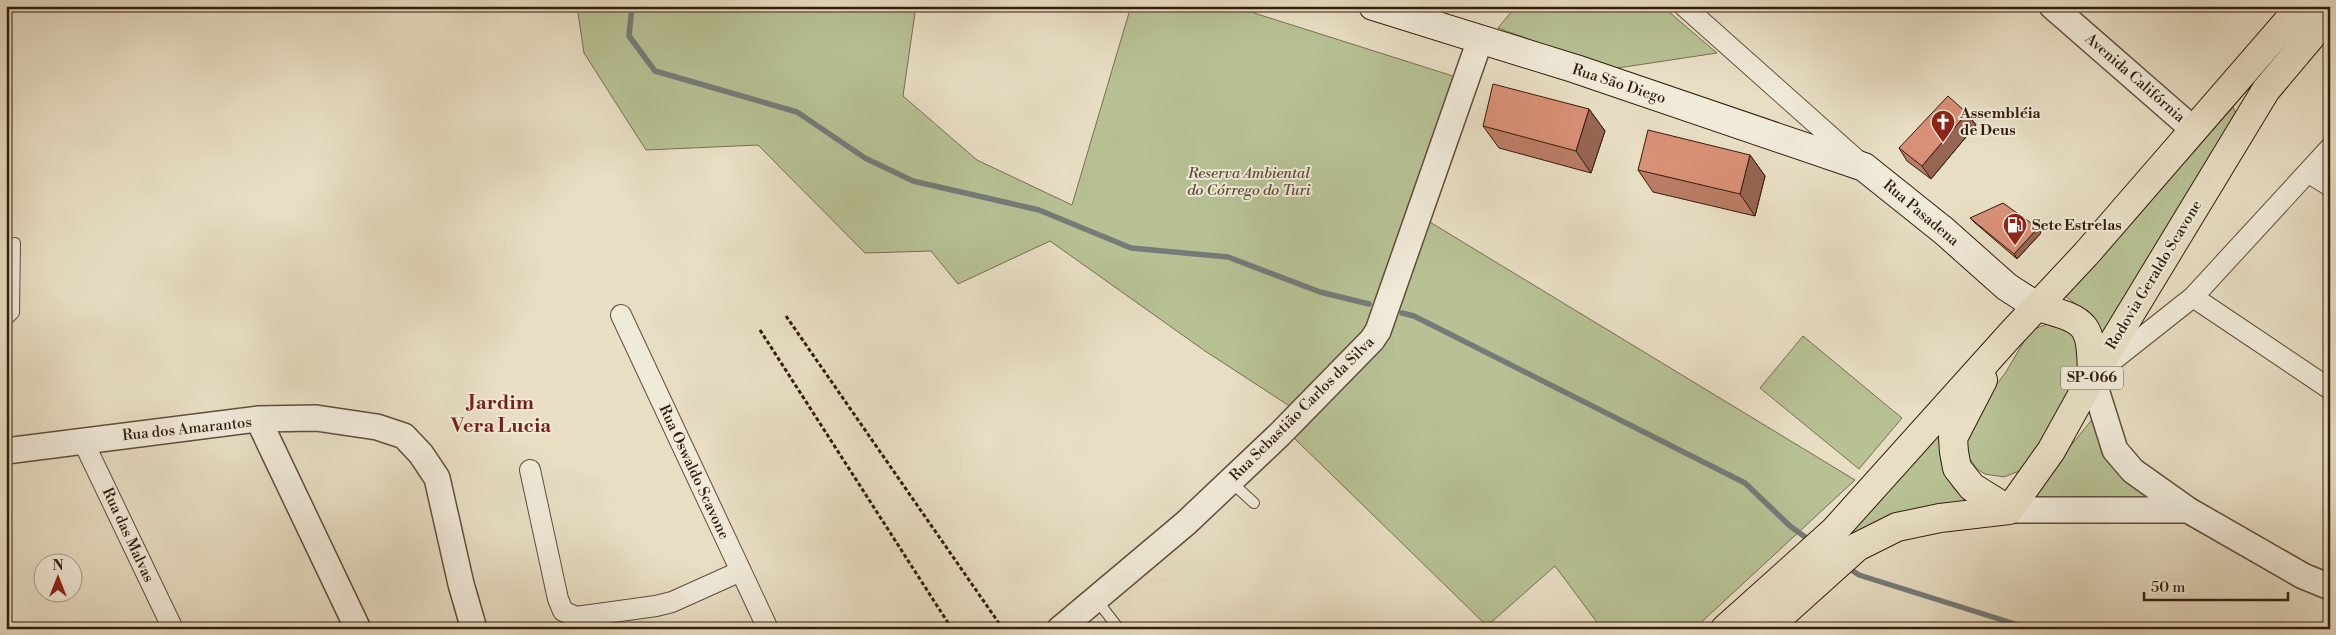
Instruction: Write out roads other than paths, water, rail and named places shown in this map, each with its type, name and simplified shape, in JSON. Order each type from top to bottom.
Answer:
[{"type":"main road","name":"Rua São Diego","points":[[1373,6],[1576,69],[1864,167]]},
{"type":"main road","points":[[1725,629],[1834,531],[2011,334],[2038,307],[2301,6]]},
{"type":"main road","name":"Rodovia Geraldo Scavone","points":[[2009,510],[2051,451],[2092,378],[2266,90],[2330,14]]},
{"type":"main road","name":"Rua Pasadena","points":[[1864,167],[1944,231],[2007,287],[2038,307]]},
{"type":"main road","points":[[2038,307],[2073,317],[2085,328],[2092,344],[2092,378]]},
{"type":"main road","points":[[2009,510],[1972,487],[1957,468],[1953,438],[1975,393],[2011,334]]},
{"type":"main road","points":[[1766,629],[1858,547],[1897,527],[1940,518],[2009,510]]},
{"type":"street","name":"Rua Pasadena","points":[[1684,6],[1864,167]]},
{"type":"street","name":"Avenida Califórnia","points":[[2052,6],[2194,130]]},
{"type":"street","name":"Rua Sebastião Carlos da Silva","points":[[1060,629],[1186,523],[1279,435],[1372,340],[1378,331],[1480,40]]},
{"type":"street","points":[[1789,141],[1801,133],[1807,116]]},
{"type":"street","points":[[2330,148],[2193,297],[2092,378],[2115,450],[2133,471],[2188,510],[2303,576],[2330,587]]},
{"type":"street","points":[[2309,172],[2330,186]]},
{"type":"street","points":[[2193,297],[2330,389]]},
{"type":"street","name":"Rua Oswaldo Scavone","points":[[620,315],[768,629]]},
{"type":"street","points":[[258,419],[316,418],[377,427],[404,436],[421,454],[437,478],[461,584],[474,629]]},
{"type":"street","name":"Rua dos Amarantos","points":[[6,451],[258,419],[358,629]]},
{"type":"street","name":"Rua das Malvas","points":[[83,441],[173,629]]},
{"type":"street","points":[[530,470],[558,599],[563,611],[576,617],[656,606],[672,602],[741,571]]},
{"type":"street","points":[[2009,510],[2188,510]]},
{"type":"lane","points":[[6,321],[14,314],[15,242]]},
{"type":"lane","points":[[1230,482],[1254,503]]},
{"type":"lane","points":[[1096,599],[1119,629]]},
{"type":"waterway","points":[[632,6],[629,36],[655,71],[797,112],[865,158],[913,181],[1039,210],[1131,248],[1228,257],[1320,292],[1369,304]]},
{"type":"waterway","points":[[1402,313],[1414,316],[1745,483],[1790,526],[1808,539]]},
{"type":"waterway","points":[[1850,569],[1859,575],[2031,629]]},
{"type":"place","name":"Assembléia de Deus","points":[[1943,143]]},
{"type":"place","name":"Sete Estrelas","points":[[2015,246]]},
{"type":"district","name":"Jardim Vera Lucia","points":[[501,414]]},
{"type":"park label","name":"Reserva Ambiental do Córrego do Turi","points":[[1249,182]]}]
